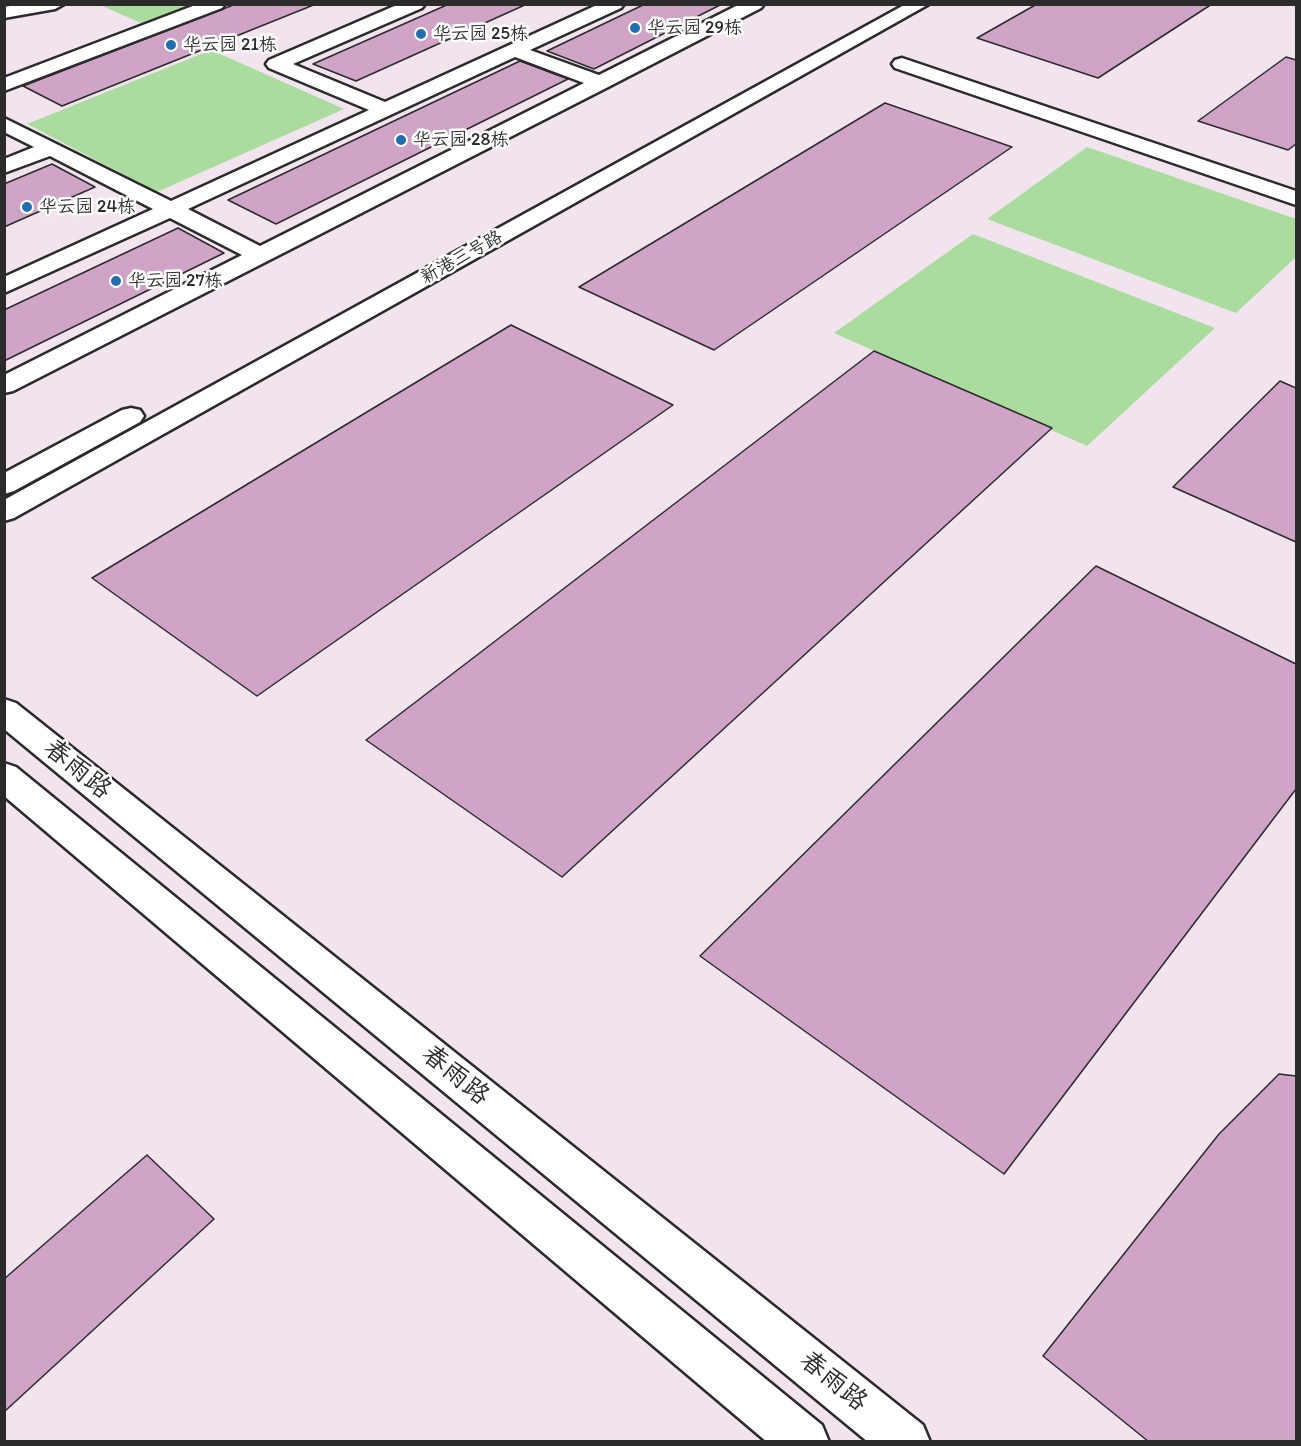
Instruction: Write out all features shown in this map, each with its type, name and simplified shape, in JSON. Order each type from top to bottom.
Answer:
[{"type":"street","points":[[4,13],[55,4]]},
{"type":"street","points":[[4,85],[216,4]]},
{"type":"street","points":[[377,4],[398,12]]},
{"type":"street","points":[[386,110],[276,64],[416,4]]},
{"type":"street","points":[[4,286],[615,4]]},
{"type":"street","points":[[4,384],[756,4]]},
{"type":"street","name":"新港三号路","points":[[193,382],[886,4]]},
{"type":"street","name":"新港三号路","points":[[4,512],[920,4]]},
{"type":"street","points":[[515,51],[601,83]]},
{"type":"street","points":[[902,64],[1296,198]]},
{"type":"street","points":[[4,124],[260,255]]},
{"type":"street","points":[[4,167],[51,148]]},
{"type":"street","points":[[4,485],[152,405]]},
{"type":"street","name":"春雨路","points":[[4,711],[906,1442]]},
{"type":"street","points":[[4,776],[805,1442]]},
{"type":"green space","points":[[100,5],[193,5],[141,23]]},
{"type":"green space","points":[[211,50],[344,109],[157,192],[27,124]]},
{"type":"green space","points":[[1087,147],[1296,219],[1296,257],[1236,313],[987,219]]},
{"type":"green space","points":[[973,234],[1215,328],[1087,446],[834,333]]},
{"type":"building","name":"华云园 21栋","points":[[236,4],[316,4],[62,106],[23,86]]},
{"type":"building","name":"华云园 25栋","points":[[449,4],[527,4],[356,81],[313,64]]},
{"type":"building","name":"华云园 29栋","points":[[645,4],[722,4],[594,69],[547,51]]},
{"type":"building","points":[[1037,4],[1212,4],[1098,78],[977,38]]},
{"type":"building","points":[[1286,57],[1296,60],[1296,144],[1288,150],[1198,121]]},
{"type":"building","name":"华云园 28栋","points":[[520,61],[568,79],[276,224],[228,200]]},
{"type":"building","points":[[885,103],[1012,147],[714,350],[579,287]]},
{"type":"building","name":"华云园 24栋","points":[[52,164],[95,187],[4,227],[4,184]]},
{"type":"building","name":"华云园 27栋","points":[[178,228],[224,253],[4,361],[4,310]]},
{"type":"building","points":[[511,325],[673,405],[257,696],[92,578]]},
{"type":"building","points":[[874,351],[1052,428],[562,877],[366,740]]},
{"type":"building","points":[[1280,381],[1296,388],[1296,542],[1173,487]]},
{"type":"building","points":[[1096,566],[1296,664],[1296,789],[1004,1174],[700,956]]},
{"type":"building","points":[[1279,1074],[1296,1076],[1296,1442],[1149,1442],[1043,1356],[1219,1134]]},
{"type":"building","points":[[147,1155],[214,1219],[4,1412],[4,1279]]},
{"type":"place","name":"华云园 29栋","points":[[635,28]]},
{"type":"place","name":"华云园 25栋","points":[[421,34]]},
{"type":"place","name":"华云园 21栋","points":[[171,45]]},
{"type":"place","name":"华云园 28栋","points":[[401,140]]},
{"type":"place","name":"华云园 24栋","points":[[27,207]]},
{"type":"place","name":"华云园 27栋","points":[[116,281]]}]
